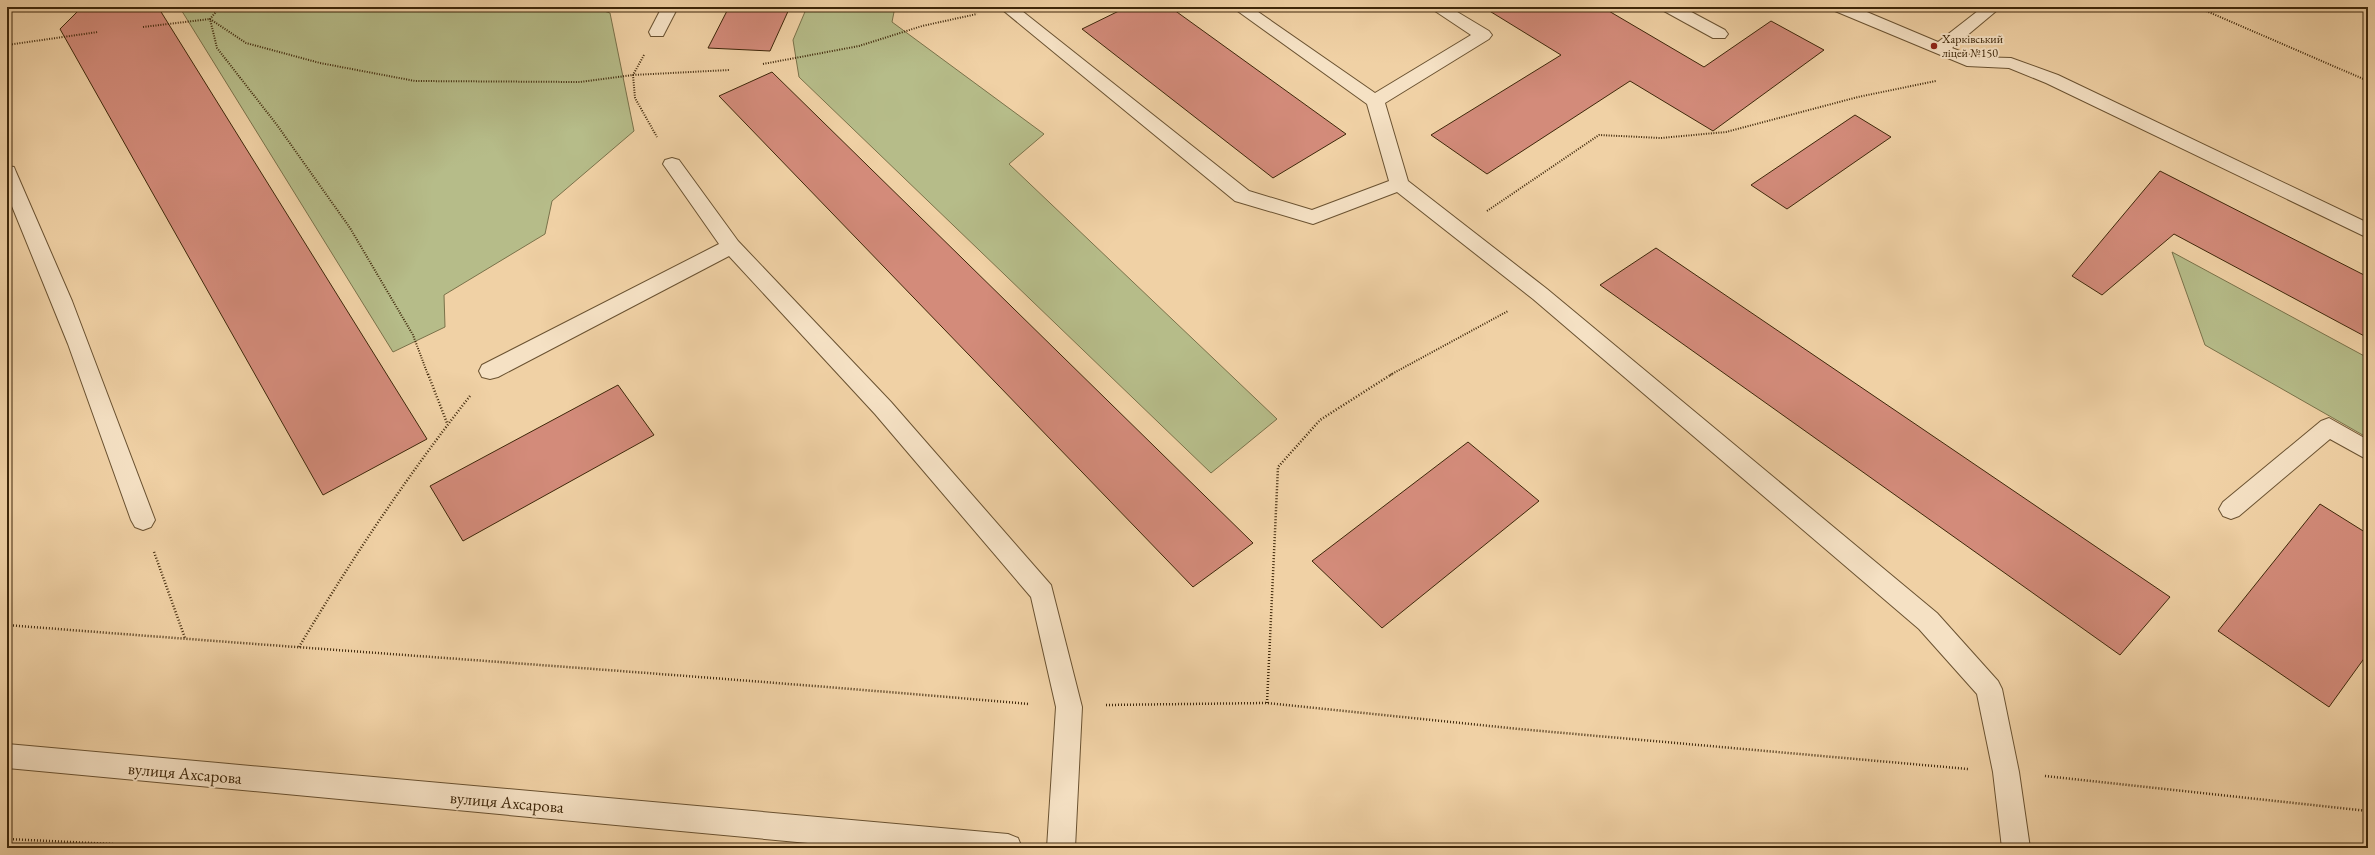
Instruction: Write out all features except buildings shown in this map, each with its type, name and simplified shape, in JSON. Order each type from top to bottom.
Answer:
[{"type":"street","points":[[657,32],[670,7]]},
{"type":"street","points":[[1007,7],[1242,196],[1313,217],[1399,184]]},
{"type":"street","points":[[1240,7],[1375,101],[1399,184],[1540,294],[1928,621],[1990,688],[2006,772],[2016,848]]},
{"type":"street","points":[[1375,101],[1483,35],[1437,7]]},
{"type":"street","points":[[1670,7],[1719,34]]},
{"type":"street","points":[[1841,7],[1973,62],[2011,63],[2052,79],[2368,231]]},
{"type":"street","points":[[1940,49],[1993,7]]},
{"type":"street","points":[[672,164],[731,246],[883,408],[1042,592],[1069,707],[1061,848]]},
{"type":"street","points":[[7,172],[86,365],[143,520]]},
{"type":"street","points":[[490,371],[731,246]]},
{"type":"street","points":[[2231,509],[2329,426],[2368,450]]},
{"type":"street","name":"вулиця Ахсарова","points":[[7,756],[1008,848]]},
{"type":"path","points":[[210,19],[220,7]]},
{"type":"path","points":[[2196,7],[2368,81]]},
{"type":"path","points":[[763,64],[859,46],[922,26],[983,12]]},
{"type":"path","points":[[210,19],[217,48],[277,125],[350,228],[413,335],[447,423]]},
{"type":"path","points":[[143,27],[210,19],[246,43],[320,62],[415,82],[580,82],[633,75],[729,70]]},
{"type":"path","points":[[7,46],[98,32]]},
{"type":"path","points":[[657,32],[633,75],[635,98],[672,164]]},
{"type":"path","points":[[1460,231],[1529,181],[1599,135],[1661,138],[1726,132],[1858,97],[1957,76],[1973,62]]},
{"type":"path","points":[[1267,703],[1278,467],[1326,416],[1402,367],[1540,294]]},
{"type":"path","points":[[299,647],[340,577],[447,423],[490,371]]},
{"type":"path","points":[[143,520],[184,638]]},
{"type":"path","points":[[7,625],[544,667],[749,680],[1069,707],[1140,704],[1267,703],[1519,729],[2006,772],[2284,804],[2368,810]]},
{"type":"path","points":[[7,839],[113,844],[146,848]]},
{"type":"green space","points":[[592,7],[610,13],[634,131],[552,201],[545,234],[444,295],[445,327],[393,352],[180,8]]},
{"type":"green space","points":[[807,7],[895,7],[892,22],[1044,134],[1009,164],[1277,419],[1211,473],[799,77],[793,40]]},
{"type":"green space","points":[[2172,252],[2368,358],[2368,438],[2205,345]]},
{"type":"place","name":"Харківський ліцей №150","points":[[1934,46]]}]
